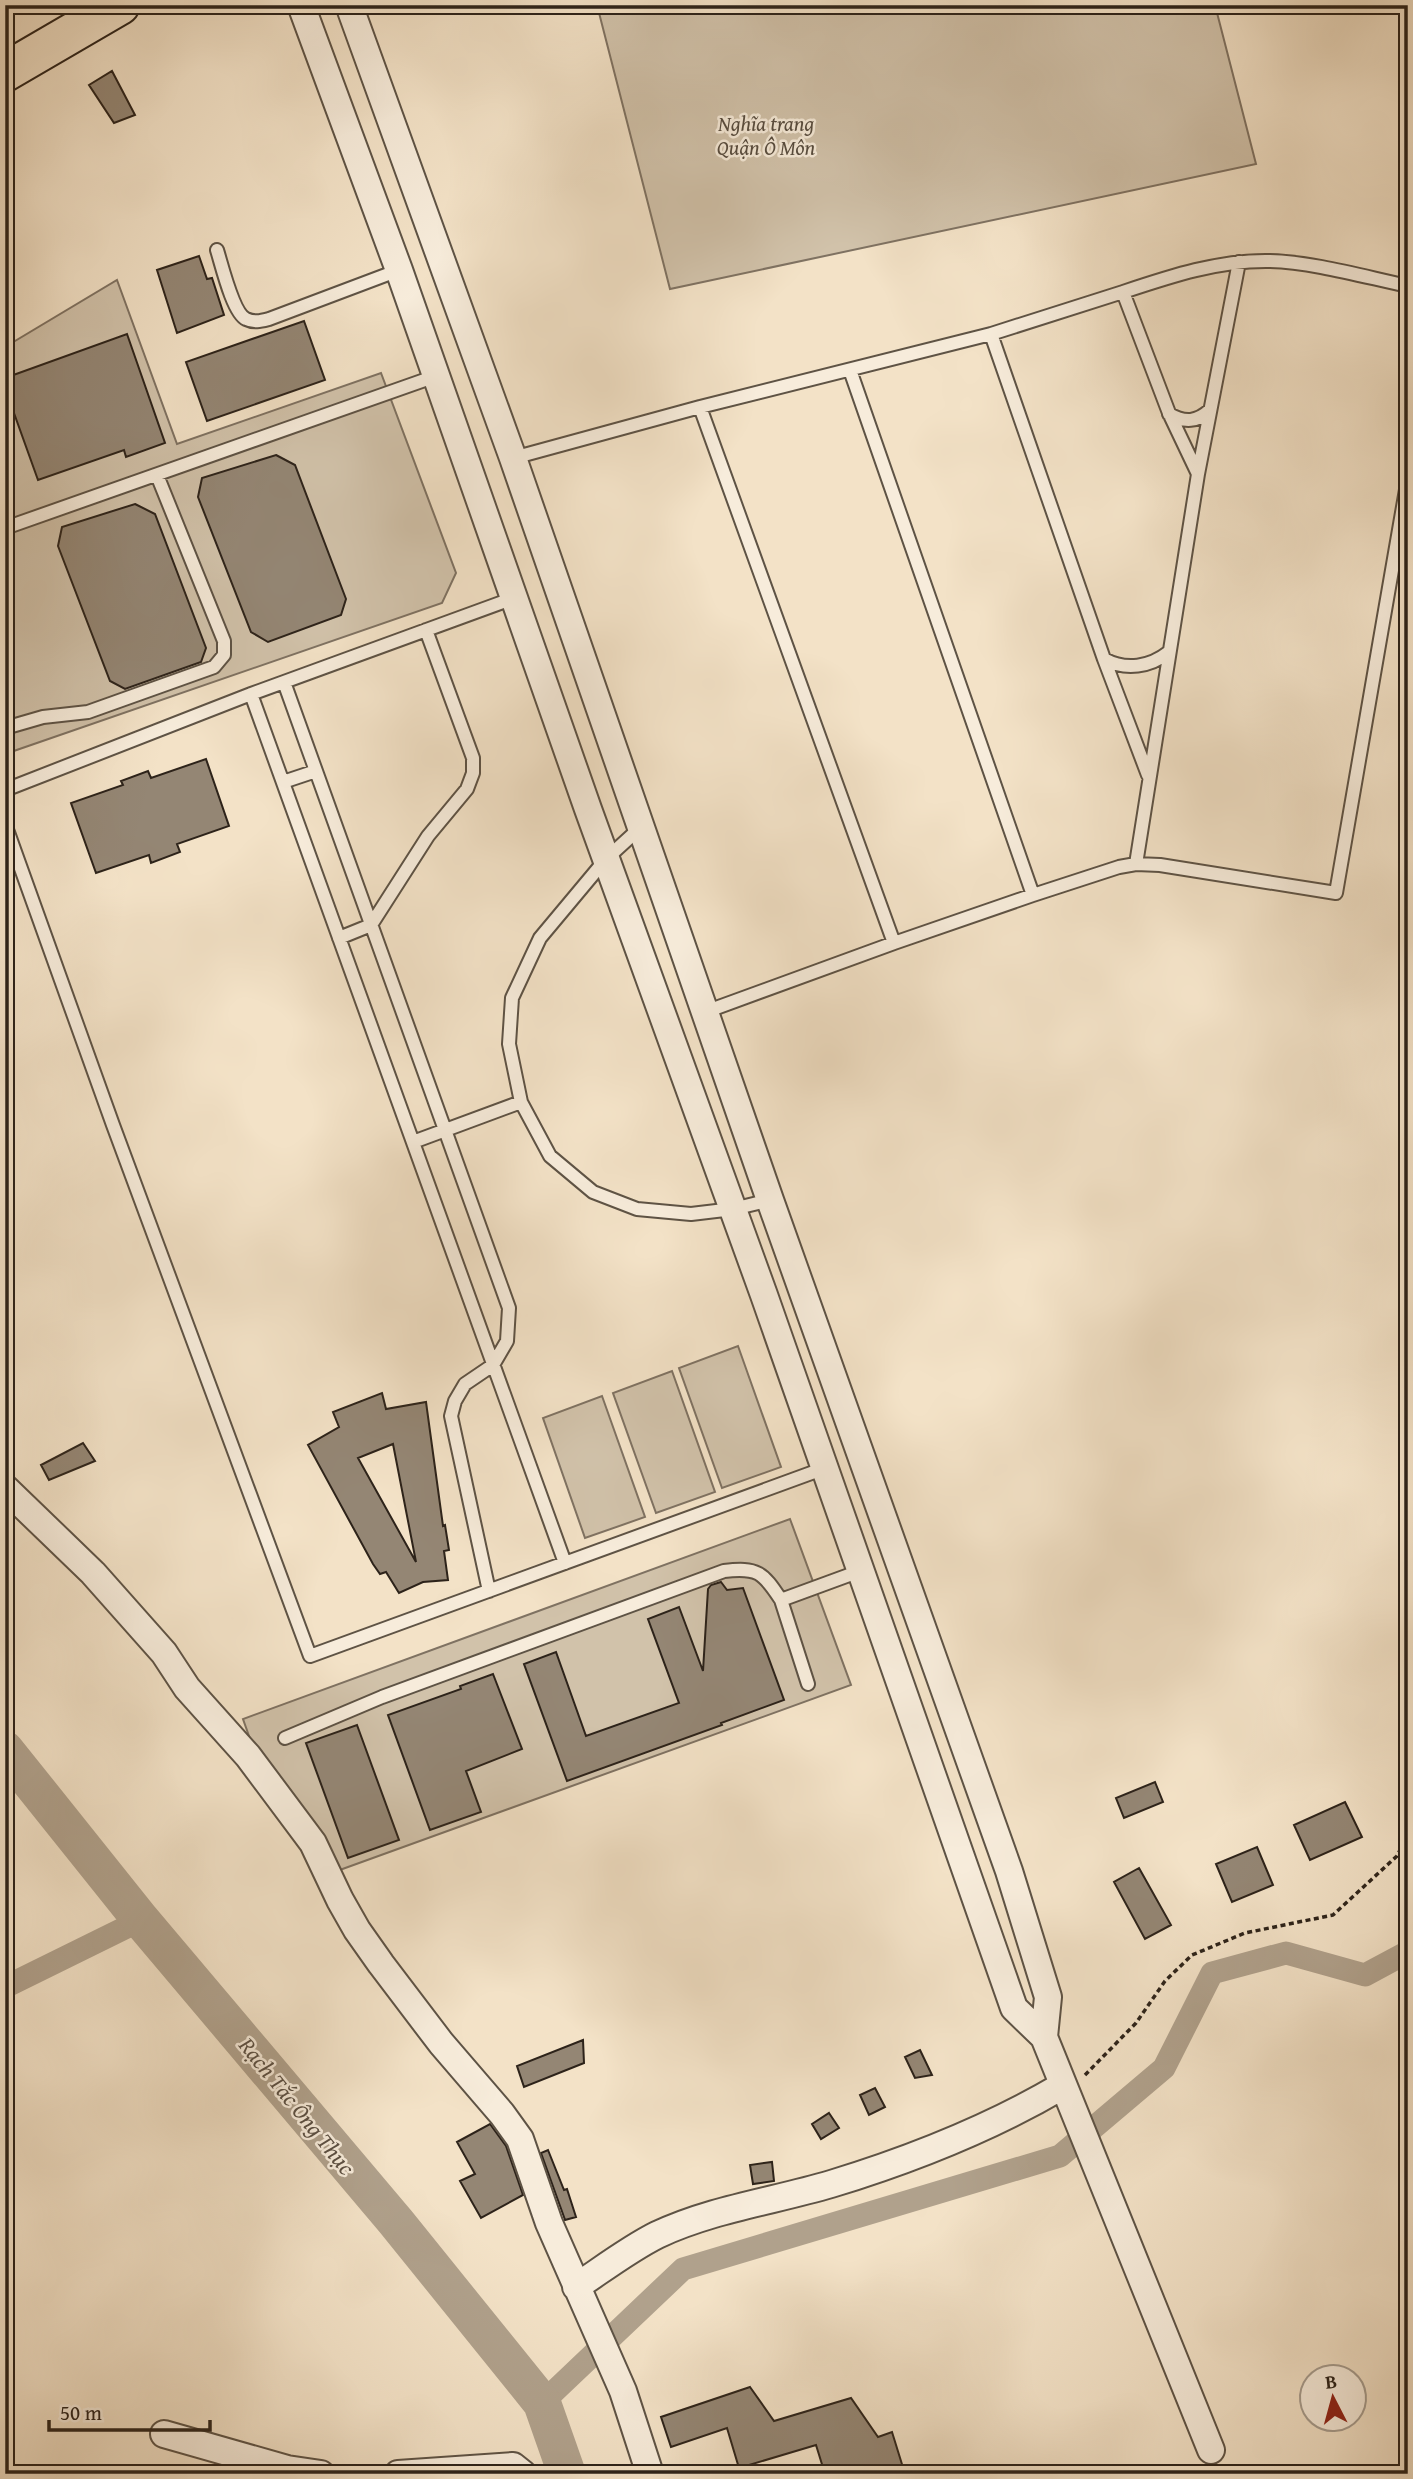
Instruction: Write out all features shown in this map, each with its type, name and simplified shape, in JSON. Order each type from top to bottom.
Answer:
[{"type":"highway","points":[[5,72],[120,5]]},
{"type":"street","points":[[301,5],[733,1209],[1014,2008],[1044,2037],[1211,2450]]},
{"type":"street","points":[[349,5],[513,458],[770,1200],[1017,1896],[1048,1997],[1044,2037]]},
{"type":"street","points":[[356,155],[398,140]]},
{"type":"street","points":[[470,473],[513,458]]},
{"type":"street","points":[[666,1026],[705,1012]]},
{"type":"street","points":[[5,1488],[93,1573],[145,1630],[187,1688],[248,1756],[313,1843],[357,1930],[381,1964],[520,2139],[549,2223],[623,2391],[650,2474]]},
{"type":"street","points":[[860,1571],[898,1559]]},
{"type":"street","points":[[579,2292],[627,2252],[658,2235],[702,2217],[831,2184],[949,2143],[1065,2093]]},
{"type":"street","points":[[164,2434],[275,2466],[321,2474]]},
{"type":"street","points":[[398,2474],[513,2466],[523,2474]]},
{"type":"lane","points":[[217,250],[237,310],[244,318],[255,322],[398,270]]},
{"type":"lane","points":[[513,458],[700,407],[990,334],[1176,275],[1239,262],[1292,263],[1408,286]]},
{"type":"lane","points":[[1136,864],[1198,474],[1239,262]]},
{"type":"lane","points":[[1123,292],[1169,414],[1198,474]]},
{"type":"lane","points":[[990,334],[1104,659],[1149,776]]},
{"type":"lane","points":[[850,370],[1033,895]]},
{"type":"lane","points":[[5,528],[436,376]]},
{"type":"lane","points":[[700,407],[894,943]]},
{"type":"lane","points":[[1169,414],[1184,421],[1202,418],[1210,410]]},
{"type":"lane","points":[[5,729],[43,717],[88,712],[214,667],[224,655],[224,641],[157,475]]},
{"type":"lane","points":[[705,1012],[894,943],[1119,867],[1160,864],[1336,893],[1408,478]]},
{"type":"lane","points":[[6,786],[514,598]]},
{"type":"lane","points":[[339,938],[372,925],[428,836],[467,789],[473,773],[472,758],[426,630]]},
{"type":"lane","points":[[1104,659],[1138,666],[1169,652]]},
{"type":"lane","points":[[284,682],[509,1308],[507,1341],[493,1366],[465,1384],[455,1401],[451,1416],[489,1591]]},
{"type":"lane","points":[[251,694],[565,1563]]},
{"type":"lane","points":[[283,782],[316,771]]},
{"type":"lane","points":[[5,824],[310,1656],[825,1468]]},
{"type":"lane","points":[[640,828],[606,859],[540,938],[512,998],[509,1044],[521,1102],[550,1156],[593,1192],[637,1209],[691,1214],[733,1209],[770,1200]]},
{"type":"lane","points":[[413,1142],[521,1102]]},
{"type":"lane","points":[[285,1738],[382,1697],[724,1571],[747,1568],[761,1575],[781,1600],[808,1684]]},
{"type":"lane","points":[[781,1600],[860,1571]]},
{"type":"path","points":[[1065,2093],[1096,2066],[1128,2031],[1165,1980],[1192,1955],[1245,1933],[1333,1915],[1397,1856],[1408,1834]]},
{"type":"green space","name":"Nghĩa trang Quận Ô Môn","points":[[597,5],[1215,5],[1256,164],[670,289]]},
{"type":"green space","points":[[117,280],[177,444],[381,373],[456,573],[442,603],[5,754],[5,347]]},
{"type":"green space","points":[[738,1346],[781,1467],[722,1488],[679,1368]]},
{"type":"green space","points":[[672,1371],[715,1492],[656,1513],[613,1393]]},
{"type":"green space","points":[[602,1396],[645,1517],[585,1538],[543,1418]]},
{"type":"green space","points":[[790,1519],[851,1685],[337,1871],[255,1753],[243,1719]]},
{"type":"building","points":[[112,71],[135,115],[114,123],[89,85]]},
{"type":"building","points":[[199,256],[207,279],[212,278],[224,315],[177,333],[157,270]]},
{"type":"building","points":[[304,321],[325,380],[207,421],[186,362]]},
{"type":"building","points":[[127,334],[165,443],[126,457],[124,450],[38,480],[5,388],[5,378]]},
{"type":"building","points":[[276,455],[295,465],[346,599],[341,615],[268,642],[251,632],[198,497],[202,478]]},
{"type":"building","points":[[135,504],[155,514],[206,648],[201,662],[125,689],[110,681],[58,546],[62,527]]},
{"type":"building","points":[[206,759],[229,826],[177,844],[180,852],[151,863],[149,855],[96,873],[71,803],[123,785],[121,781],[148,771],[151,778]]},
{"type":"building","points":[[382,1393],[386,1409],[426,1402],[443,1526],[445,1525],[449,1550],[444,1551],[448,1580],[423,1582],[399,1593],[386,1572],[380,1574],[373,1564],[308,1445],[339,1427],[333,1412]],"holes":[[[393,1444],[416,1562],[358,1458]]]},
{"type":"building","points":[[83,1443],[95,1461],[49,1480],[41,1465]]},
{"type":"building","points":[[721,1582],[727,1590],[743,1588],[784,1700],[567,1781],[524,1664],[556,1652],[586,1736],[679,1703],[648,1619],[679,1607],[703,1671],[708,1589]]},
{"type":"building","points":[[493,1674],[522,1749],[466,1771],[481,1812],[430,1830],[388,1715],[461,1689],[460,1686]]},
{"type":"building","points":[[357,1725],[399,1840],[348,1858],[306,1743]]},
{"type":"building","points":[[1155,1782],[1163,1802],[1124,1818],[1116,1798]]},
{"type":"building","points":[[1345,1802],[1362,1837],[1310,1860],[1294,1825]]},
{"type":"building","points":[[1257,1847],[1273,1885],[1232,1902],[1216,1864]]},
{"type":"building","points":[[1139,1868],[1171,1925],[1145,1939],[1114,1882]]},
{"type":"building","points":[[583,2040],[584,2063],[524,2087],[517,2066]]},
{"type":"building","points":[[920,2050],[932,2075],[915,2078],[905,2057]]},
{"type":"building","points":[[875,2088],[885,2107],[869,2115],[860,2095]]},
{"type":"building","points":[[829,2113],[839,2128],[821,2139],[812,2124]]},
{"type":"building","points":[[490,2124],[506,2146],[523,2195],[481,2218],[460,2181],[475,2174],[457,2142]]},
{"type":"building","points":[[548,2150],[564,2190],[567,2189],[576,2217],[565,2220],[541,2153]]},
{"type":"building","points":[[772,2162],[774,2181],[753,2184],[750,2165]]},
{"type":"building","points":[[750,2387],[774,2421],[851,2398],[878,2437],[892,2432],[905,2474],[825,2474],[816,2445],[739,2468],[727,2428],[671,2447],[661,2417]]},
{"type":"waterway","name":"Rạch Tắc Ông Thục","points":[[5,1750],[141,1920],[396,2222],[542,2403],[567,2474]]},
{"type":"waterway","points":[[5,1987],[141,1920]]},
{"type":"waterway","points":[[542,2403],[683,2269],[1060,2156],[1164,2068],[1212,1973],[1286,1953],[1365,1975],[1408,1952]]}]
